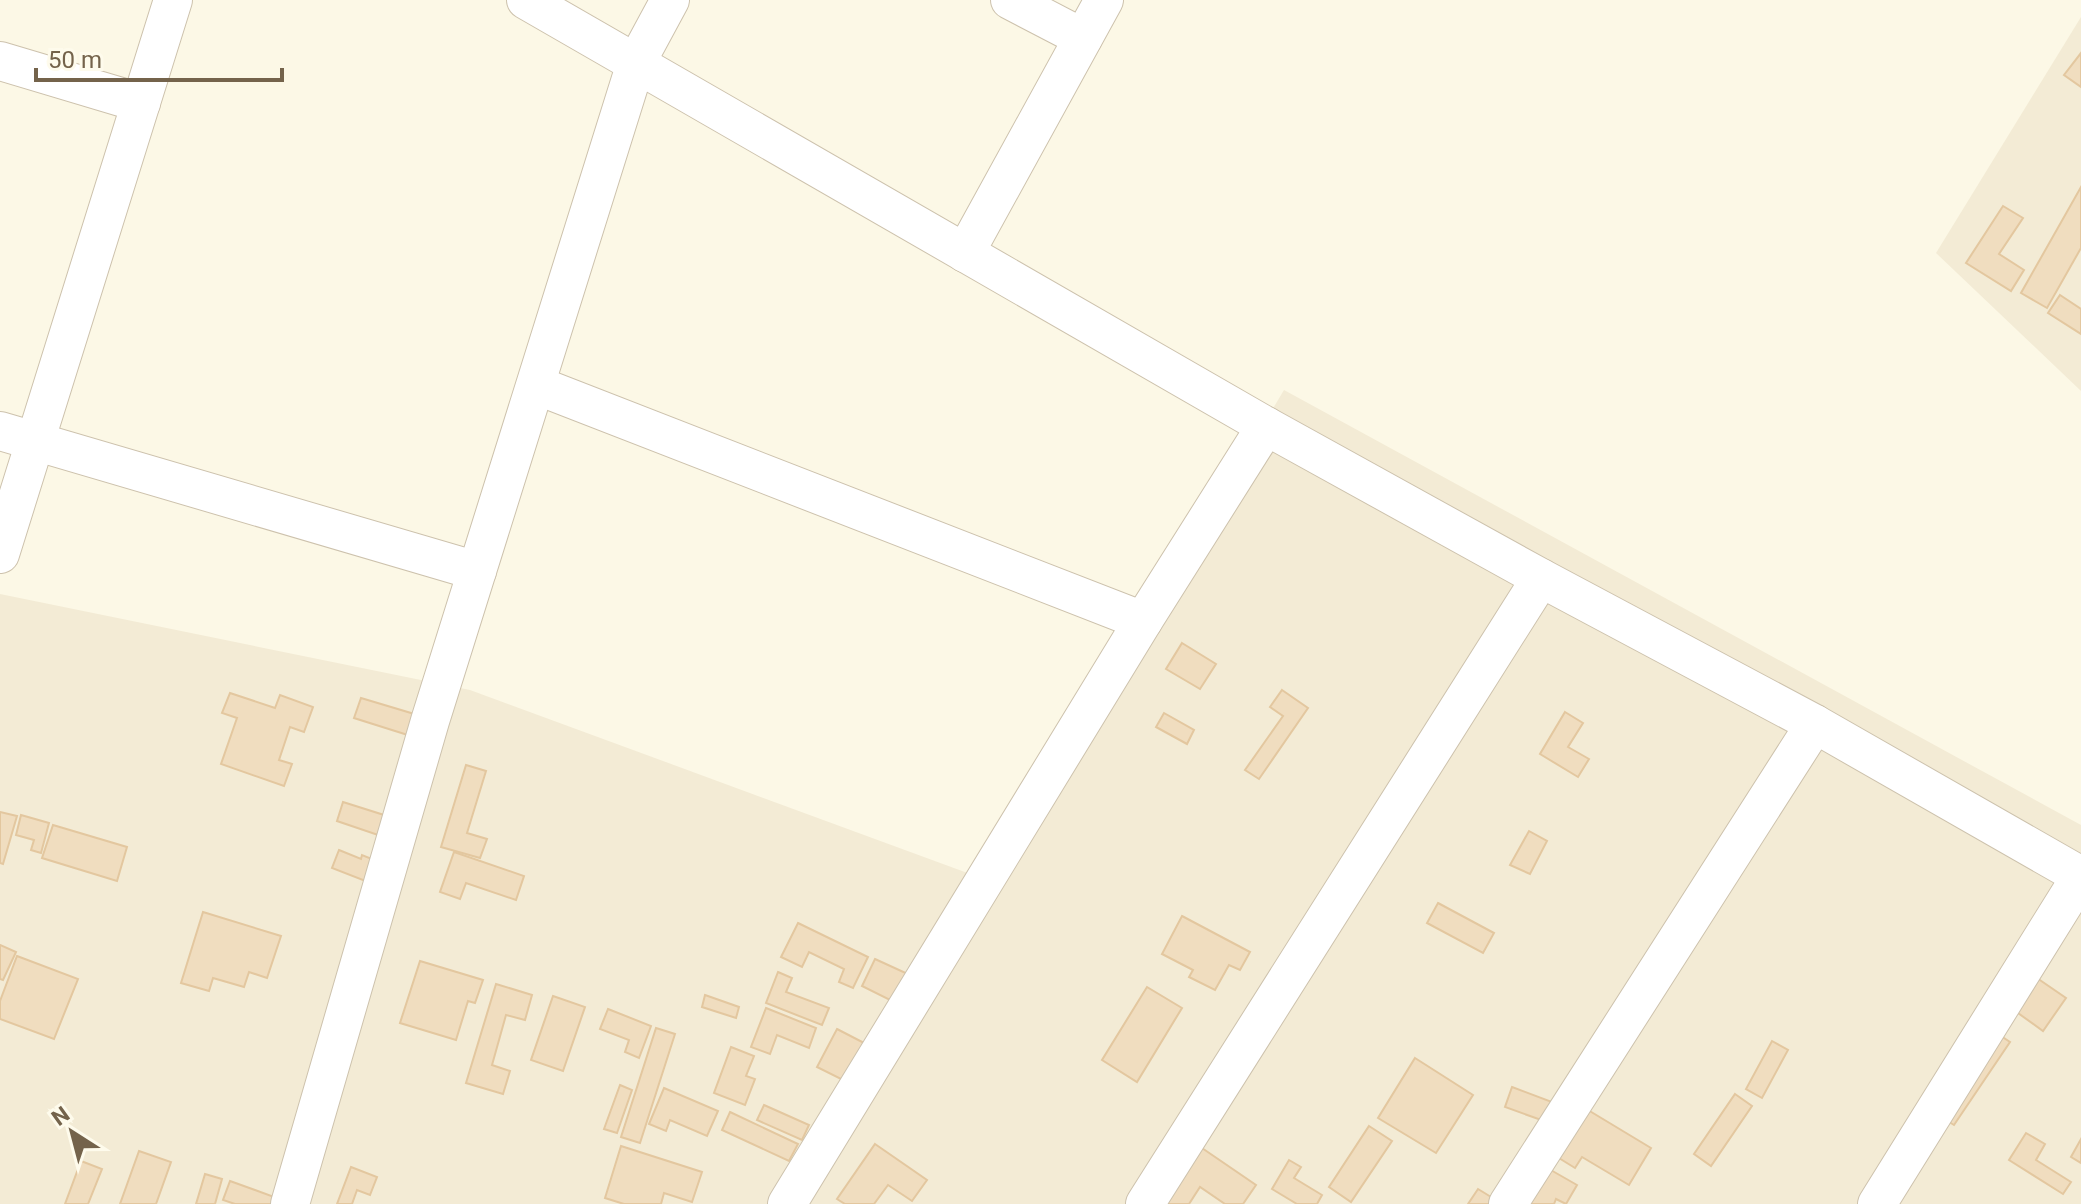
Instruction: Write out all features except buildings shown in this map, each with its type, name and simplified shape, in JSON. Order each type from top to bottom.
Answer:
[{"type":"street","points":[[0,554],[18,436],[141,103],[173,0]]},
{"type":"street","points":[[526,0],[1266,426],[1815,724],[2081,876],[1877,1204]]},
{"type":"street","points":[[290,1204],[430,721],[636,63],[670,0]]},
{"type":"street","points":[[1010,0],[1083,38]]},
{"type":"street","points":[[965,253],[1104,0]]},
{"type":"street","points":[[0,61],[141,103]]},
{"type":"street","points":[[536,385],[1143,621]]},
{"type":"street","points":[[787,1204],[1143,621],[1266,426]]},
{"type":"street","points":[[18,436],[477,571]]},
{"type":"street","points":[[1145,1204],[1541,578]]},
{"type":"street","points":[[1508,1204],[1815,724]]},
{"type":"shaded area","points":[[2081,17],[2081,391],[1936,253]]},
{"type":"shaded area","points":[[1284,390],[2081,825],[2081,1204],[0,1204],[0,594],[470,690],[992,882]]}]
